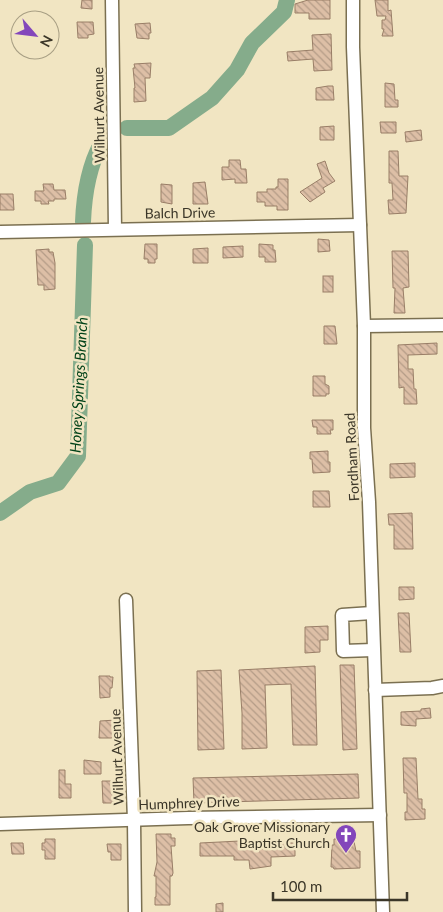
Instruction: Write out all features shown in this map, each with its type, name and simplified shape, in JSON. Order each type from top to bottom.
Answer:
[{"type":"street","name":"Wilhurt Avenue","points":[[112,0],[115,229]]},
{"type":"street","name":"Fordham Road","points":[[353,0],[364,326],[364,428],[369,502],[383,912]]},
{"type":"street","name":"Balch Drive","points":[[0,232],[360,225]]},
{"type":"street","points":[[364,326],[443,326]]},
{"type":"street","name":"Wilhurt Avenue","points":[[126,600],[134,820],[135,912]]},
{"type":"street","points":[[372,613],[342,615],[343,651],[374,650]]},
{"type":"street","points":[[375,690],[443,686]]},
{"type":"street","name":"Humphrey Drive","points":[[0,824],[188,818],[380,815]]},
{"type":"building","points":[[82,0],[92,0],[92,9],[81,8]]},
{"type":"building","points":[[308,0],[330,0],[330,19],[309,19],[309,13],[295,13],[295,4]]},
{"type":"building","points":[[375,0],[388,0],[388,11],[391,10],[393,36],[382,36],[384,29],[382,29],[382,20],[385,20],[386,16],[377,16]]},
{"type":"building","points":[[77,22],[93,22],[94,34],[88,35],[88,38],[78,38]]},
{"type":"building","points":[[150,23],[151,33],[149,33],[149,39],[137,38],[135,24]]},
{"type":"building","points":[[331,34],[332,70],[314,71],[313,59],[288,61],[287,52],[313,50],[312,35]]},
{"type":"building","points":[[151,63],[150,78],[145,78],[146,101],[134,102],[134,64]]},
{"type":"building","points":[[385,83],[394,84],[395,100],[398,100],[398,107],[385,107]]},
{"type":"building","points":[[333,86],[334,100],[316,100],[316,88]]},
{"type":"building","points":[[380,122],[396,122],[396,133],[381,133]]},
{"type":"building","points":[[334,126],[334,140],[320,140],[320,127]]},
{"type":"building","points":[[421,130],[422,140],[406,142],[405,132]]},
{"type":"building","points":[[389,151],[398,151],[399,176],[408,176],[406,213],[389,214],[388,200],[393,200],[392,183],[389,183]]},
{"type":"building","points":[[229,160],[240,160],[241,169],[246,169],[247,183],[235,183],[235,179],[222,180],[222,167],[229,167]]},
{"type":"building","points":[[325,161],[329,173],[335,181],[323,188],[325,192],[310,202],[300,192],[322,178],[317,164]]},
{"type":"building","points":[[278,179],[288,179],[288,210],[277,210],[277,206],[265,206],[265,202],[257,202],[257,192],[267,192],[267,189],[276,189],[278,187]]},
{"type":"building","points":[[205,182],[208,204],[193,204],[193,183]]},
{"type":"building","points":[[43,184],[53,184],[54,190],[65,190],[66,199],[54,199],[54,201],[48,201],[49,204],[41,204],[41,201],[35,201],[35,191],[44,191]]},
{"type":"building","points":[[161,184],[172,185],[172,204],[161,202]]},
{"type":"building","points":[[0,194],[13,194],[14,210],[0,210]]},
{"type":"building","points":[[318,239],[329,240],[330,251],[318,252]]},
{"type":"building","points":[[145,244],[157,244],[157,259],[155,259],[155,263],[148,263],[148,259],[144,259]]},
{"type":"building","points":[[259,244],[273,245],[276,262],[265,262],[265,257],[259,257]]},
{"type":"building","points":[[243,246],[243,257],[223,258],[223,247]]},
{"type":"building","points":[[208,248],[208,263],[193,263],[193,249]]},
{"type":"building","points":[[49,249],[49,252],[53,252],[55,263],[55,289],[44,290],[44,285],[38,285],[36,250]]},
{"type":"building","points":[[392,251],[408,251],[409,287],[403,288],[405,313],[394,313],[395,288],[393,288]]},
{"type":"building","points":[[323,276],[333,276],[333,292],[323,292]]},
{"type":"building","points":[[324,326],[335,326],[337,344],[324,344]]},
{"type":"building","points":[[437,343],[437,354],[408,355],[408,369],[413,369],[417,404],[404,404],[404,387],[399,388],[398,345]]},
{"type":"building","points":[[313,376],[325,376],[325,384],[329,386],[329,394],[326,394],[326,396],[313,396]]},
{"type":"building","points":[[312,420],[333,420],[333,430],[330,430],[331,434],[317,434],[317,427],[313,427]]},
{"type":"building","points":[[328,451],[330,472],[313,473],[310,452]]},
{"type":"building","points":[[415,463],[415,477],[390,478],[390,464]]},
{"type":"building","points":[[313,491],[329,491],[330,507],[313,507]]},
{"type":"building","points":[[412,513],[413,549],[394,549],[394,525],[389,525],[388,514]]},
{"type":"building","points":[[399,587],[414,587],[414,599],[399,600]]},
{"type":"building","points":[[398,613],[409,613],[411,652],[400,652]]},
{"type":"building","points":[[328,626],[328,640],[320,640],[320,652],[305,653],[305,627]]},
{"type":"building","points":[[340,665],[354,665],[357,749],[343,750]]},
{"type":"building","points":[[315,666],[317,745],[293,745],[291,684],[265,685],[267,748],[242,749],[239,670]]},
{"type":"building","points":[[221,670],[224,749],[198,750],[197,671]]},
{"type":"building","points":[[99,676],[113,677],[110,697],[100,698]]},
{"type":"building","points":[[430,708],[431,718],[416,719],[416,726],[401,725],[401,712],[421,711],[421,709]]},
{"type":"building","points":[[116,720],[117,738],[99,738],[100,721]]},
{"type":"building","points":[[403,758],[416,758],[418,799],[422,799],[425,819],[405,820],[407,793],[404,793]]},
{"type":"building","points":[[84,760],[101,762],[101,774],[84,774]]},
{"type":"building","points":[[59,770],[65,770],[65,784],[71,784],[71,798],[59,798]]},
{"type":"building","points":[[358,774],[359,798],[194,803],[193,778]]},
{"type":"building","points":[[102,781],[114,781],[114,803],[103,803]]},
{"type":"building","points":[[156,834],[171,834],[171,838],[175,838],[175,846],[171,846],[173,873],[170,876],[170,905],[155,905]]},
{"type":"building","name":"Oak Grove Missionary Baptist Church","points":[[338,837],[353,837],[356,851],[360,851],[360,868],[334,869],[331,867],[332,845],[334,845],[334,839],[338,839]]},
{"type":"building","points":[[45,839],[55,839],[55,859],[45,859],[45,850],[42,850],[42,843],[45,843]]},
{"type":"building","points":[[260,840],[260,849],[283,848],[282,843],[295,843],[295,856],[271,857],[271,866],[250,869],[249,860],[234,860],[234,856],[200,856],[200,843]]},
{"type":"building","points":[[11,843],[23,843],[24,854],[12,854]]},
{"type":"building","points":[[107,844],[121,844],[121,860],[111,860],[111,852],[108,852]]},
{"type":"building","points":[[223,903],[223,912],[216,912],[216,904]]},
{"type":"waterway","name":"Honey Springs Branch","points":[[127,128],[169,128],[212,98],[237,70],[252,43],[284,12],[287,0]]},
{"type":"waterway","name":"Honey Springs Branch","points":[[83,222],[88,182],[101,144]]},
{"type":"waterway","name":"Honey Springs Branch","points":[[0,513],[30,492],[58,483],[78,456],[85,245]]},
{"type":"place","name":"Oak Grove Missionary Baptist Church","points":[[346,854]]}]
